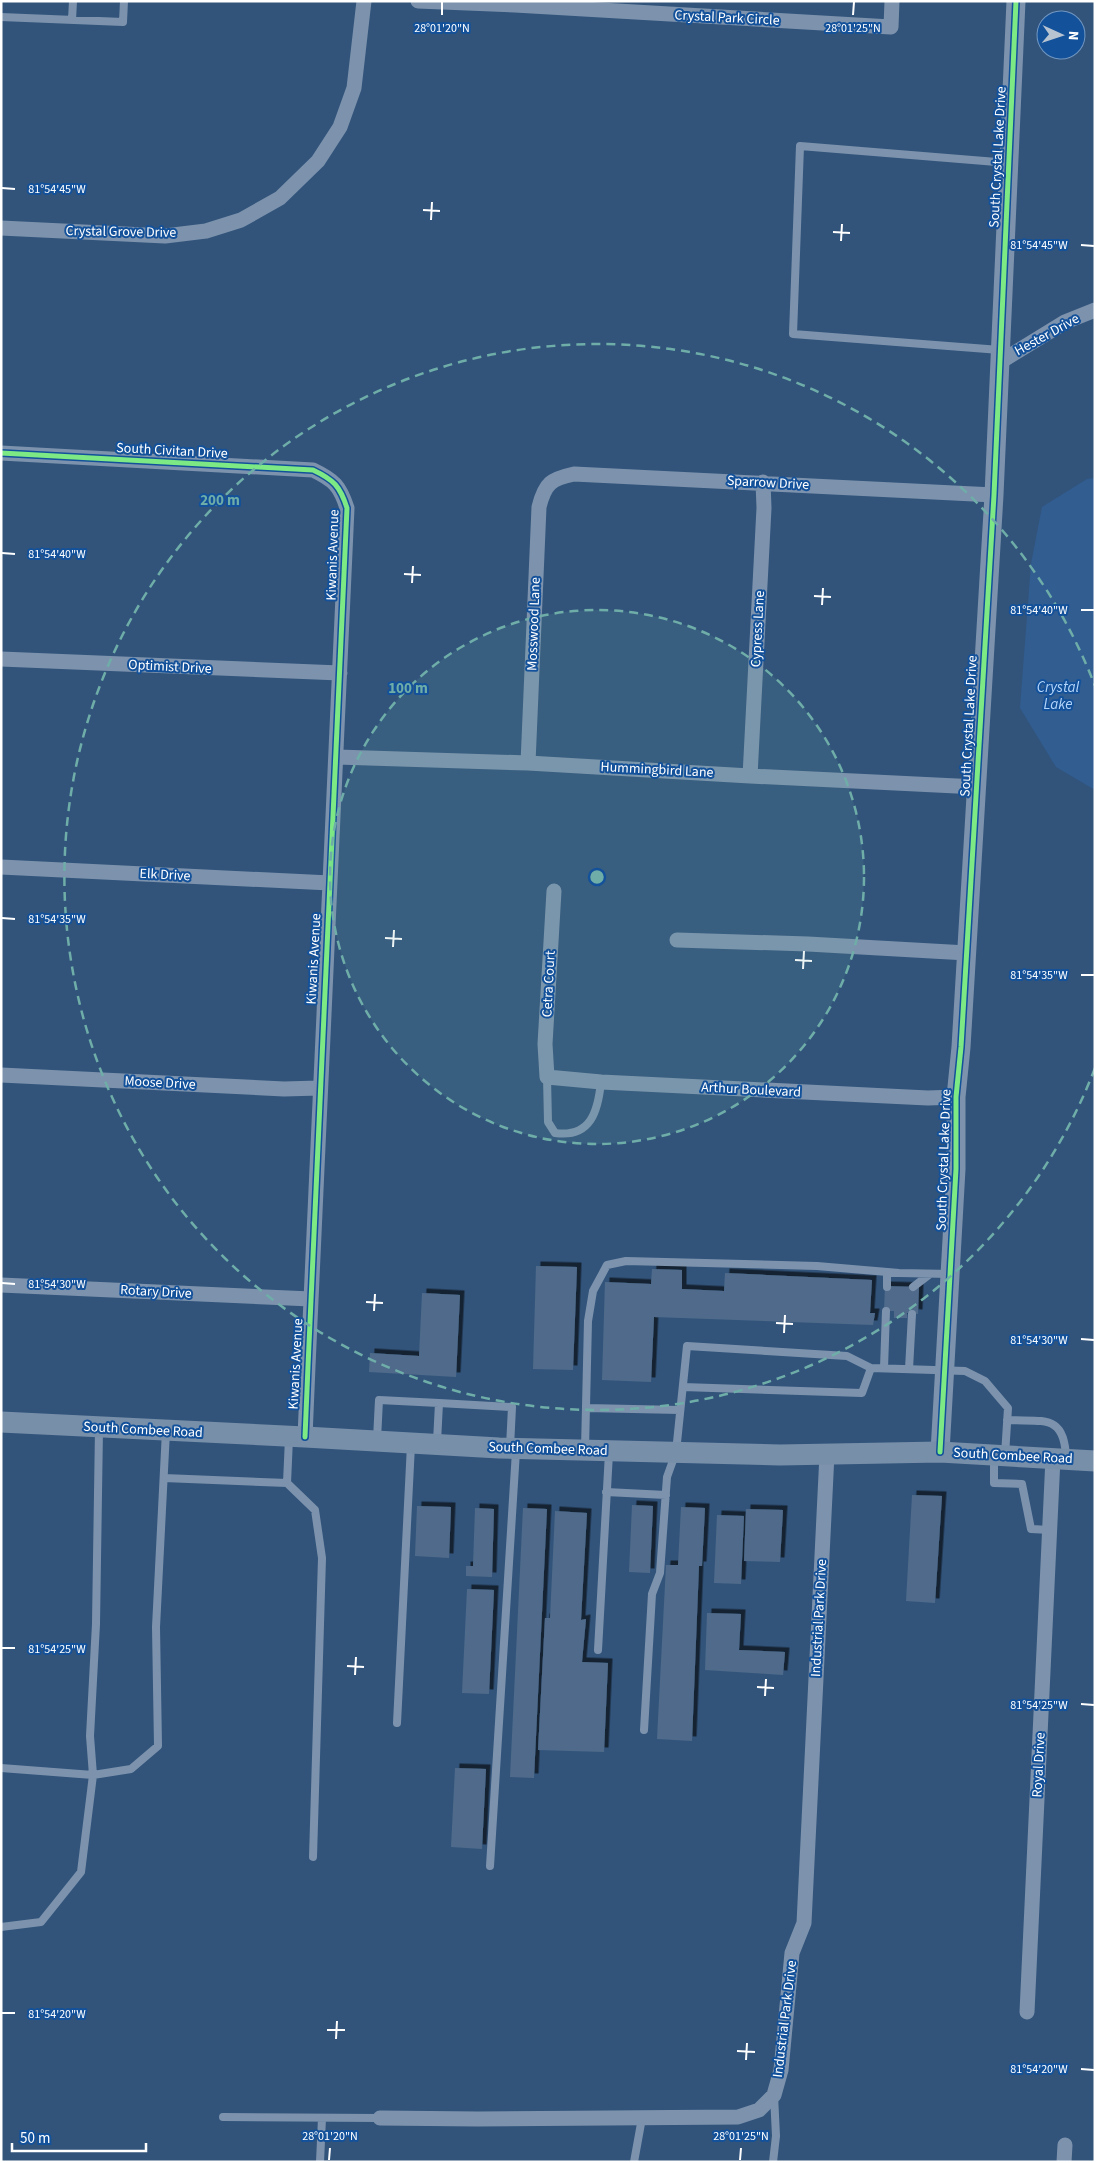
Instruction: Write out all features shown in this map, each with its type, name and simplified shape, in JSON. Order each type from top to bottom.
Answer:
[{"type":"main road","name":"South Combee Road","points":[[1,1422],[513,1449],[827,1454],[940,1452],[1095,1461]]},
{"type":"street","name":"Crystal Grove Drive","points":[[1,228],[165,236],[206,231],[241,220],[280,198],[318,161],[340,126],[354,88],[364,1]]},
{"type":"street","name":"Crystal Park Circle","points":[[418,1],[516,3],[700,17],[891,27],[892,1]]},
{"type":"street","points":[[700,17],[701,1]]},
{"type":"street","name":"South Crystal Lake Drive","points":[[940,1452],[956,1168],[956,1097],[967,953],[994,495],[1016,1]]},
{"type":"street","name":"Hester Drive","points":[[1000,356],[1065,322],[1095,310]]},
{"type":"street","name":"South Civitan Drive","points":[[1,453],[313,470],[328,477],[337,486]]},
{"type":"street","name":"Sparrow Drive","points":[[546,487],[555,478],[574,474],[994,495]]},
{"type":"street","name":"Cypress Lane","points":[[750,776],[764,508],[763,482]]},
{"type":"street","name":"Kiwanis Avenue","points":[[297,1437],[310,1299],[319,1088],[337,757],[347,508],[341,490],[337,486]]},
{"type":"street","name":"Mosswood Lane","points":[[528,763],[539,506],[546,487]]},
{"type":"street","name":"Optimist Drive","points":[[1,659],[340,673]]},
{"type":"street","name":"Hummingbird Lane","points":[[337,757],[528,763],[977,787]]},
{"type":"street","name":"Elk Drive","points":[[1,867],[330,883]]},
{"type":"street","name":"Cetra Court","points":[[546,1077],[545,1044],[554,891]]},
{"type":"street","points":[[677,940],[808,944],[967,953]]},
{"type":"street","name":"Moose Drive","points":[[1,1075],[284,1089],[319,1088]]},
{"type":"street","name":"Arthur Boulevard","points":[[546,1077],[601,1082],[928,1098],[956,1097]]},
{"type":"street","name":"Rotary Drive","points":[[1,1285],[310,1299]]},
{"type":"street","name":"Industrial Park Drive","points":[[380,2118],[738,2117],[759,2110],[774,2095],[781,2070],[792,1954],[804,1923],[827,1454]]},
{"type":"street","name":"Royal Drive","points":[[1027,2012],[1050,1530],[1060,1458]]},
{"type":"street","points":[[1064,2144],[1064,2162]]},
{"type":"lane","points":[[72,20],[73,1]]},
{"type":"lane","points":[[1,17],[123,22],[124,1]]},
{"type":"lane","points":[[1000,356],[793,334],[800,146],[1009,163]]},
{"type":"lane","points":[[546,1077],[548,1122],[555,1132],[570,1135],[581,1129],[593,1117],[598,1108],[601,1082]]},
{"type":"lane","points":[[585,1450],[588,1321],[593,1290],[608,1264],[626,1261],[817,1266],[887,1272],[951,1274]]},
{"type":"lane","points":[[887,1272],[887,1286]]},
{"type":"lane","points":[[913,1287],[930,1274]]},
{"type":"lane","points":[[884,1368],[886,1311]]},
{"type":"lane","points":[[909,1369],[912,1314]]},
{"type":"lane","points":[[644,1730],[652,1594],[660,1573],[667,1477],[676,1452],[687,1346],[847,1356],[871,1368],[965,1371],[985,1381],[1008,1408],[1008,1420],[994,1483],[1022,1484],[1031,1529],[1050,1530]]},
{"type":"lane","points":[[683,1388],[862,1393],[871,1368]]},
{"type":"lane","points":[[377,1441],[379,1400],[512,1407],[513,1449],[490,1866]]},
{"type":"lane","points":[[437,1445],[440,1403]]},
{"type":"lane","points":[[586,1408],[680,1410]]},
{"type":"lane","points":[[1008,1420],[1052,1422],[1059,1428],[1066,1450],[1060,1458]]},
{"type":"lane","points":[[1,1927],[41,1922],[81,1872],[94,1775],[90,1736],[96,1624],[99,1427]]},
{"type":"lane","points":[[1,1768],[94,1775],[131,1769],[158,1746],[156,1627],[166,1431]]},
{"type":"lane","points":[[287,1483],[297,1437]]},
{"type":"lane","points":[[397,1723],[411,1443]]},
{"type":"lane","points":[[598,1650],[609,1451]]},
{"type":"lane","points":[[164,1478],[287,1483],[315,1510],[322,1558],[313,1857]]},
{"type":"lane","points":[[606,1492],[666,1495]]},
{"type":"lane","points":[[773,2162],[776,2120],[774,2095]]},
{"type":"lane","points":[[223,2117],[380,2118]]},
{"type":"lane","points":[[320,2162],[322,2118]]},
{"type":"lane","points":[[634,2162],[642,2118]]},
{"type":"water","name":"Crystal Lake","points":[[1095,478],[1095,790],[1056,767],[1020,708],[1031,564],[1042,507],[1087,479]]},
{"type":"building","points":[[536,1266],[577,1267],[573,1370],[533,1369]]},
{"type":"building","points":[[652,1269],[682,1270],[682,1289],[724,1291],[725,1273],[872,1280],[870,1313],[875,1313],[873,1325],[654,1317],[651,1382],[602,1380],[605,1282],[651,1284]]},
{"type":"building","points":[[885,1286],[919,1287],[918,1314],[907,1313],[907,1318],[894,1318],[894,1311],[884,1311]]},
{"type":"building","points":[[422,1293],[460,1295],[456,1377],[369,1372],[370,1353],[419,1356]]},
{"type":"building","points":[[912,1495],[942,1496],[935,1603],[906,1601]]},
{"type":"building","points":[[632,1505],[653,1506],[650,1573],[629,1572]]},
{"type":"building","points":[[417,1506],[451,1507],[449,1558],[415,1556]]},
{"type":"building","points":[[681,1507],[705,1508],[702,1566],[699,1566],[692,1741],[657,1739],[666,1565],[678,1565]]},
{"type":"building","points":[[475,1508],[494,1509],[492,1577],[466,1576],[466,1566],[473,1566]]},
{"type":"building","points":[[523,1508],[547,1509],[534,1778],[510,1777]]},
{"type":"building","points":[[746,1509],[783,1510],[780,1562],[744,1561]]},
{"type":"building","points":[[555,1511],[587,1513],[581,1620],[586,1619],[582,1662],[608,1663],[604,1752],[538,1750],[545,1618],[550,1618]]},
{"type":"building","points":[[717,1515],[744,1516],[741,1584],[714,1583]]},
{"type":"building","points":[[467,1589],[494,1590],[489,1694],[462,1693]]},
{"type":"building","points":[[707,1613],[741,1614],[739,1650],[785,1652],[783,1675],[705,1670]]},
{"type":"building","points":[[455,1768],[486,1769],[482,1849],[451,1847]]},
{"type":"cycle path","points":[[940,1452],[956,1169],[956,1097],[961,1047],[994,495],[1016,1]]},
{"type":"cycle path","points":[[1,453],[313,470],[335,484],[342,494],[347,508],[305,1437]]}]
